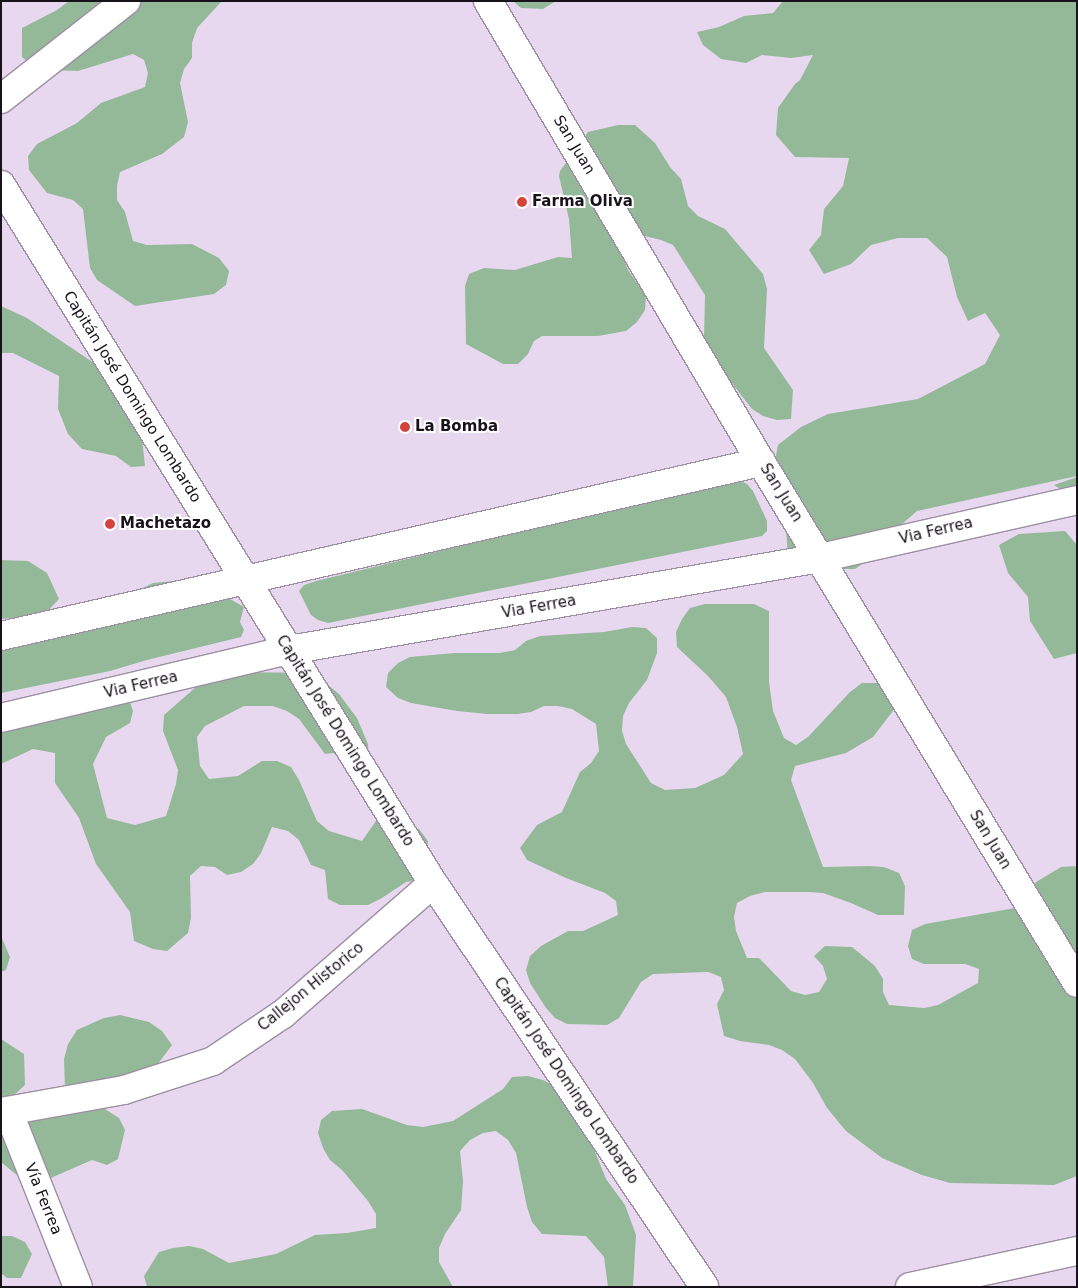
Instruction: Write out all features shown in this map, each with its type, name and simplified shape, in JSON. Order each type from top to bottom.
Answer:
[{"type":"street","points":[[1,99],[126,1]]},
{"type":"street","name":"San Juan","points":[[488,1],[761,462],[1077,983]]},
{"type":"street","name":"Capitán José Domingo Lombardo","points":[[1,185],[433,883],[704,1287]]},
{"type":"street","points":[[1,636],[761,462]]},
{"type":"street","name":"Via Ferrea","points":[[1,718],[289,650],[820,558],[1077,500]]},
{"type":"street","name":"Callejon Historico","points":[[5,1111],[124,1090],[212,1062],[283,1014],[433,883]]},
{"type":"street","name":"Vía Ferrea","points":[[5,1111],[78,1287]]},
{"type":"street","points":[[910,1287],[1077,1251]]},
{"type":"green space","points":[[69,1],[222,1],[197,28],[192,43],[192,58],[184,69],[180,83],[188,122],[184,137],[162,154],[120,172],[117,186],[117,200],[125,212],[133,241],[147,245],[192,244],[219,258],[229,271],[226,285],[214,294],[135,306],[97,280],[90,268],[83,209],[73,200],[47,193],[29,170],[28,156],[37,144],[77,123],[101,103],[145,87],[148,73],[144,60],[133,54],[78,71],[48,70],[34,67],[22,57],[22,28],[57,10]]},
{"type":"green space","points":[[513,1],[556,1],[543,9],[521,8]]},
{"type":"green space","points":[[783,1],[1077,1],[1077,476],[917,511],[902,524],[886,548],[855,569],[815,569],[788,558],[784,499],[773,471],[778,445],[801,427],[828,414],[918,399],[985,364],[1000,335],[985,313],[968,321],[957,297],[947,257],[927,238],[898,238],[871,245],[851,264],[824,274],[809,250],[821,235],[824,209],[843,186],[849,158],[795,157],[776,135],[778,108],[800,80],[813,55],[791,58],[762,55],[746,63],[721,59],[703,45],[697,32],[719,27],[744,16],[773,13]]},
{"type":"green space","points":[[618,125],[635,125],[655,143],[670,167],[681,179],[688,206],[698,216],[725,229],[763,274],[767,289],[764,348],[793,390],[791,419],[777,420],[763,416],[752,409],[724,373],[704,337],[705,295],[673,245],[632,233],[623,244],[623,257],[628,270],[646,296],[645,310],[637,322],[626,331],[598,336],[542,336],[534,341],[528,354],[518,364],[503,364],[466,344],[465,286],[469,274],[484,268],[515,270],[558,257],[572,258],[569,219],[559,176],[560,171],[588,132]]},
{"type":"green space","points":[[1,306],[27,318],[94,363],[112,386],[142,438],[145,466],[131,467],[116,456],[82,449],[68,434],[58,409],[59,376],[13,353],[1,353]]},
{"type":"green space","points":[[1077,477],[1077,500],[1054,485]]},
{"type":"green space","points":[[736,479],[747,484],[753,491],[767,521],[767,531],[762,536],[328,623],[318,620],[311,615],[299,591],[304,585],[316,581]]},
{"type":"green space","points":[[1065,531],[1077,545],[1077,653],[1054,659],[1030,621],[1028,597],[1008,573],[999,545],[1019,534]]},
{"type":"green space","points":[[1,560],[28,561],[47,573],[59,599],[44,615],[1,619]]},
{"type":"green space","points":[[195,579],[244,607],[240,622],[244,630],[241,637],[110,671],[1,693],[1,641],[68,625],[153,583]]},
{"type":"green space","points":[[705,604],[754,604],[769,611],[769,682],[773,711],[784,738],[796,745],[808,737],[850,692],[862,683],[888,683],[899,703],[873,737],[846,753],[795,766],[791,780],[823,867],[884,867],[899,873],[905,886],[904,915],[878,915],[823,893],[765,892],[750,896],[737,903],[734,917],[736,931],[747,958],[759,958],[791,991],[805,995],[819,992],[827,979],[823,966],[814,956],[825,946],[852,947],[875,966],[883,979],[883,992],[889,1005],[924,1008],[938,1005],[978,983],[979,969],[965,964],[924,964],[912,959],[908,946],[912,930],[925,924],[1021,907],[1036,882],[1061,867],[1077,866],[1077,1176],[1054,1185],[950,1183],[922,1175],[882,1158],[846,1131],[827,1108],[813,1083],[795,1059],[782,1050],[769,1045],[740,1041],[724,1036],[717,1004],[724,990],[721,977],[708,972],[653,974],[641,982],[619,1018],[607,1025],[567,1024],[555,1018],[546,1008],[530,983],[526,970],[530,956],[541,946],[568,931],[583,931],[618,915],[616,901],[605,893],[527,860],[520,848],[537,825],[562,812],[580,772],[591,763],[599,751],[596,724],[572,709],[558,706],[544,706],[531,712],[518,714],[487,714],[411,703],[398,698],[386,687],[388,673],[398,663],[410,657],[455,653],[500,653],[515,650],[526,641],[540,636],[604,632],[632,627],[646,628],[657,638],[657,653],[647,680],[629,703],[623,716],[622,731],[626,744],[651,783],[665,790],[695,788],[724,775],[743,754],[737,727],[726,697],[708,676],[677,647],[676,632],[682,619],[690,608]]},
{"type":"green space","points":[[238,672],[314,673],[339,694],[357,718],[368,744],[369,758],[360,770],[333,753],[325,754],[299,719],[287,711],[273,706],[244,706],[205,726],[197,737],[200,766],[209,779],[238,776],[262,761],[277,761],[291,767],[299,780],[317,821],[329,831],[362,841],[376,821],[391,820],[419,829],[428,841],[427,856],[422,870],[412,881],[406,882],[382,898],[368,905],[340,905],[328,899],[325,870],[311,865],[299,840],[288,831],[272,827],[261,853],[253,864],[241,872],[227,875],[215,867],[201,866],[190,876],[191,918],[188,933],[167,951],[153,949],[134,941],[130,912],[96,864],[79,818],[55,783],[55,753],[33,749],[1,764],[1,718],[127,693],[133,711],[130,723],[106,737],[93,764],[107,818],[135,825],[166,816],[176,784],[178,770],[163,731],[164,715],[197,686]]},
{"type":"green space","points":[[1,936],[10,957],[6,970],[1,972]]},
{"type":"green space","points":[[120,1015],[149,1022],[162,1031],[172,1045],[154,1069],[97,1104],[119,1118],[125,1130],[118,1159],[107,1165],[92,1160],[37,1184],[24,1181],[1,1162],[1,1134],[7,1141],[23,1120],[65,1088],[64,1059],[68,1044],[77,1030],[104,1018]]},
{"type":"green space","points":[[1,1039],[24,1054],[25,1085],[14,1095],[1,1099]]},
{"type":"green space","points":[[528,1076],[543,1080],[557,1087],[589,1137],[606,1179],[625,1205],[636,1235],[633,1287],[608,1287],[604,1257],[586,1236],[542,1234],[532,1222],[527,1207],[516,1153],[508,1140],[496,1131],[483,1133],[470,1140],[460,1151],[463,1181],[461,1210],[445,1234],[439,1248],[439,1262],[453,1287],[147,1287],[144,1276],[159,1252],[173,1248],[189,1246],[203,1249],[229,1263],[276,1254],[315,1235],[347,1233],[376,1228],[376,1214],[368,1201],[342,1170],[330,1160],[323,1148],[318,1133],[321,1120],[332,1111],[362,1109],[407,1125],[423,1127],[453,1121],[503,1089],[512,1077]]},
{"type":"green space","points":[[1,1236],[12,1236],[25,1242],[32,1254],[21,1278],[7,1278],[1,1273]]},
{"type":"place","name":"Farma Oliva","points":[[522,202]]},
{"type":"place","name":"La Bomba","points":[[405,427]]},
{"type":"place","name":"Machetazo","points":[[110,524]]}]
